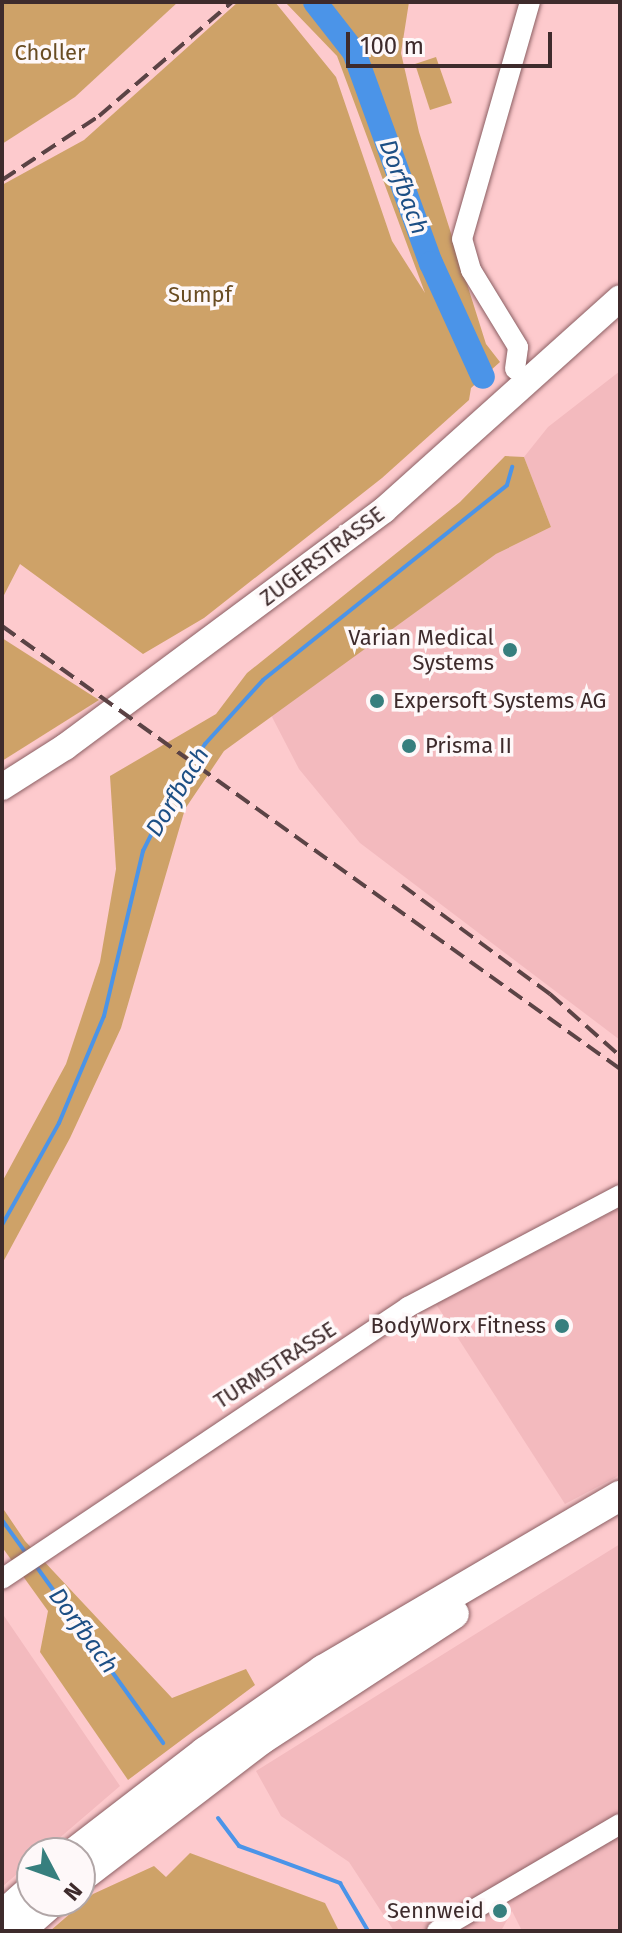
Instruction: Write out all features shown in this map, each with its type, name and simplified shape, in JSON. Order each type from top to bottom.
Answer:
[{"type":"highway","points":[[95,1837],[288,1693],[454,1590],[620,1496]]},
{"type":"highway","points":[[96,1866],[208,1778],[337,1688],[620,1518]]},
{"type":"highway","points":[[19,1931],[35,1917]]},
{"type":"main road","name":"ZUGERSTRASSE","points":[[2,787],[65,747],[384,510],[620,298]]},
{"type":"main road","name":"ZUGERSTRASSE","points":[[2,800],[72,759],[249,632],[392,519],[620,319]]},
{"type":"street","points":[[515,369],[518,347],[471,270],[462,239],[530,2]]},
{"type":"street","name":"TURMSTRASSE","points":[[6,1576],[408,1307],[620,1195]]},
{"type":"street","points":[[437,1931],[620,1824]]},
{"type":"shaded area","points":[[620,371],[620,1040],[360,843],[299,769],[271,715],[496,554],[551,527],[524,457],[548,427]]},
{"type":"shaded area","points":[[620,1208],[620,1475],[565,1504],[436,1304]]},
{"type":"shaded area","points":[[620,1544],[620,1931],[522,1931],[512,1911],[501,1931],[394,1931],[349,1862],[281,1816],[256,1771]]},
{"type":"shaded area","points":[[2,1613],[120,1786],[61,1837],[16,1837],[16,1875],[2,1887]]},
{"type":"green space","name":"Choller","points":[[4,2],[178,2],[75,97],[2,144]]},
{"type":"green space","name":"Sumpf","points":[[238,2],[275,2],[336,77],[392,241],[425,293],[337,56],[285,2],[409,2],[401,53],[419,132],[486,344],[500,362],[471,388],[469,400],[382,478],[204,618],[143,654],[20,564],[2,599],[2,185],[84,140]]},
{"type":"green space","points":[[436,57],[452,103],[430,110],[415,64]]},
{"type":"green space","points":[[505,456],[524,457],[551,527],[496,554],[224,751],[185,809],[121,1028],[70,1138],[2,1264],[2,1182],[66,1064],[100,962],[116,869],[110,776],[216,714],[247,673],[460,502]]},
{"type":"green space","points":[[2,638],[99,700],[2,761]]},
{"type":"green space","points":[[2,1507],[25,1541],[172,1698],[246,1669],[255,1685],[128,1780],[40,1652],[48,1611],[2,1547]]},
{"type":"green space","points":[[190,1853],[325,1903],[339,1931],[50,1931],[66,1917],[96,1917],[96,1893],[154,1866],[166,1877]]},
{"type":"waterway","name":"Dorfbach","points":[[315,2],[354,52],[431,263],[483,377]]},
{"type":"waterway","name":"Dorfbach","points":[[2,1225],[59,1123],[104,1016],[143,851],[169,799],[205,744],[263,680],[507,485],[512,467]]},
{"type":"waterway","name":"Dorfbach","points":[[2,1520],[28,1556]]},
{"type":"waterway","name":"Dorfbach","points":[[36,1566],[163,1743]]},
{"type":"waterway","name":"Dorfbach","points":[[218,1818],[239,1846],[340,1883],[368,1931]]},
{"type":"railway","points":[[2,180],[99,116],[232,2]]},
{"type":"railway","points":[[2,626],[620,1069]]},
{"type":"railway","points":[[402,885],[550,994],[620,1056]]},
{"type":"place","name":"Varian Medical Systems","points":[[510,650]]},
{"type":"place","name":"Expersoft Systems AG","points":[[377,701]]},
{"type":"place","name":"Prisma II","points":[[409,746]]},
{"type":"place","name":"BodyWorx Fitness","points":[[562,1326]]},
{"type":"place","name":"Sennweid","points":[[500,1911]]}]
